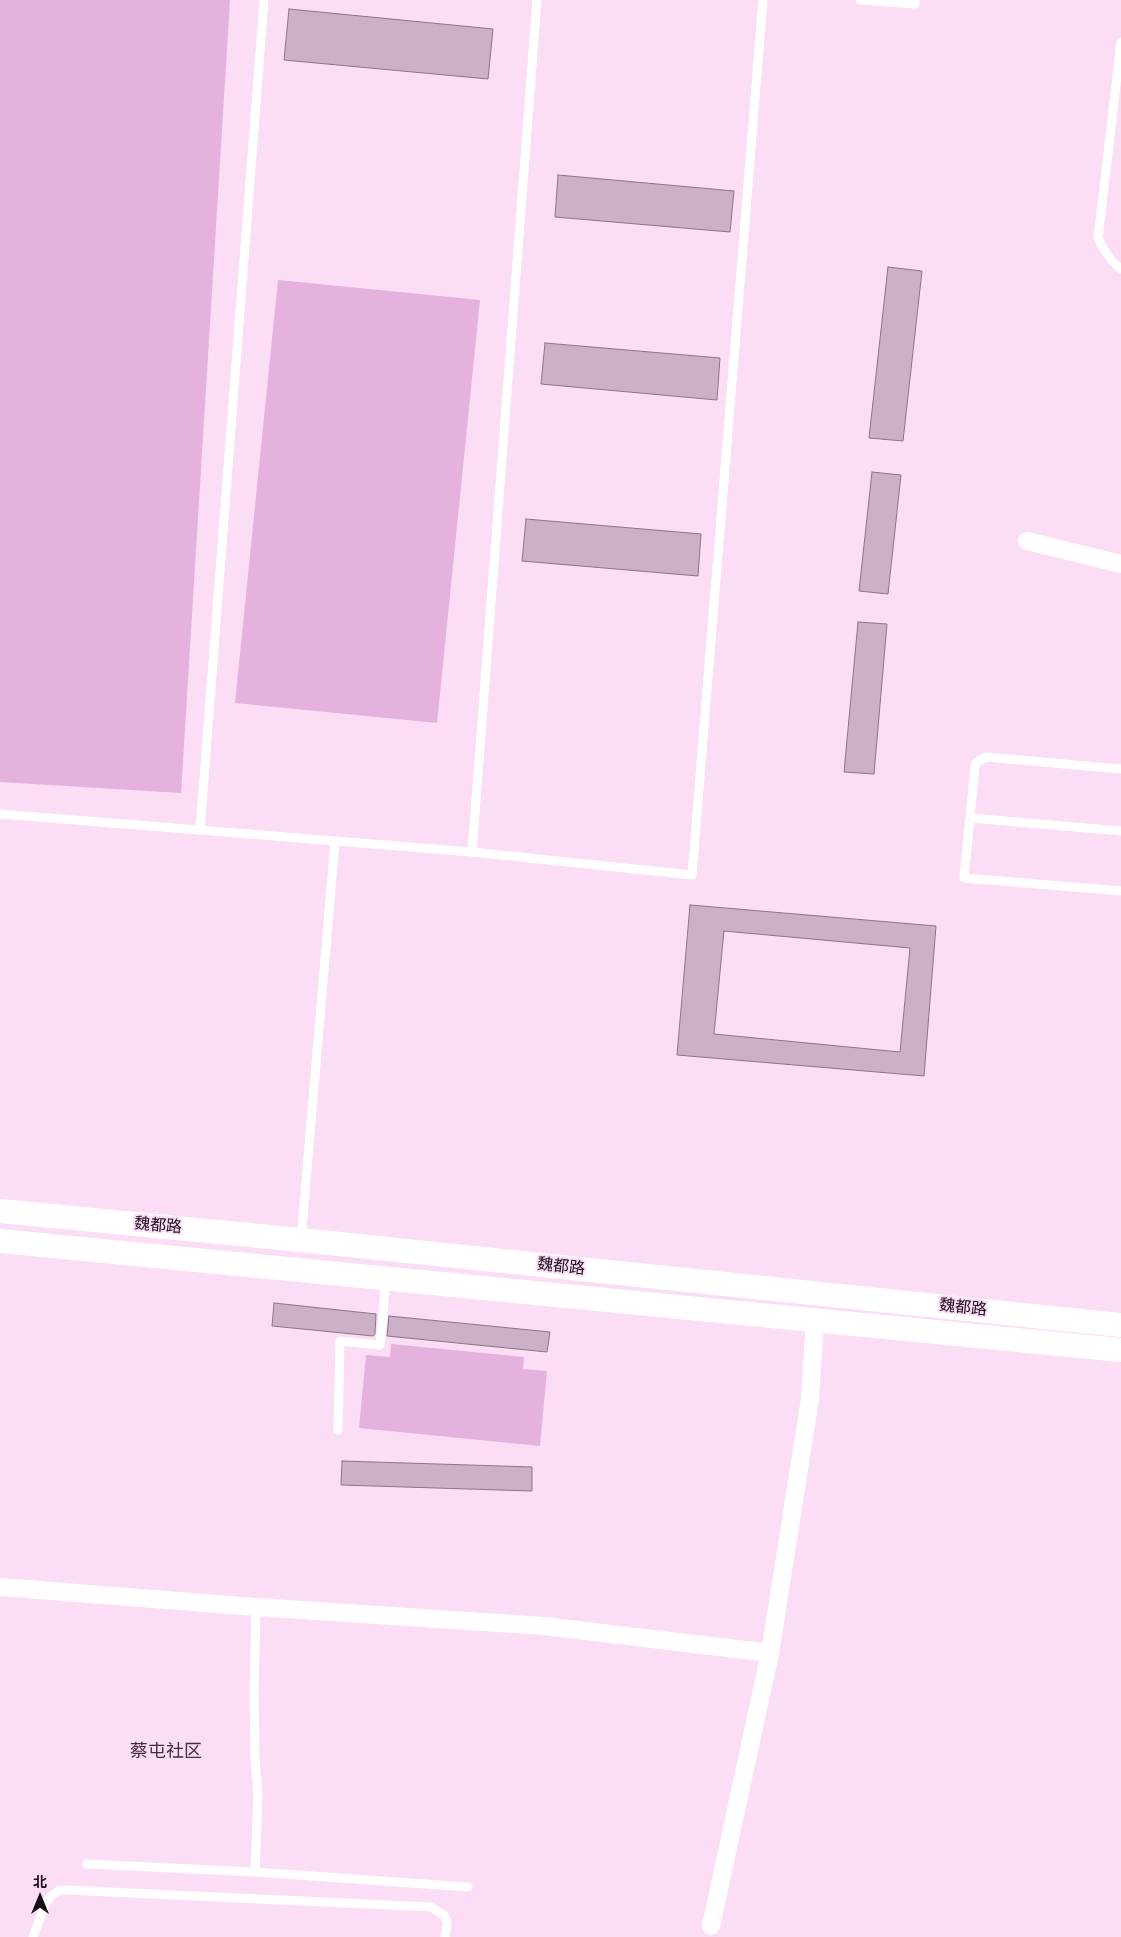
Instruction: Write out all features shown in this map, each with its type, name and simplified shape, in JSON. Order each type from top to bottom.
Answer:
[{"type":"main road","name":"魏都路","points":[[0,1211],[301,1240],[1121,1325]]},
{"type":"main road","name":"魏都路","points":[[0,1242],[1121,1350]]},
{"type":"street","points":[[1027,541],[1121,564]]},
{"type":"street","points":[[711,1926],[770,1653],[810,1399],[815,1320]]},
{"type":"street","points":[[0,1587],[256,1607],[544,1626],[770,1653]]},
{"type":"lane","points":[[200,830],[264,0]]},
{"type":"lane","points":[[472,852],[537,0]]},
{"type":"lane","points":[[0,814],[472,852],[692,875],[763,0]]},
{"type":"lane","points":[[860,0],[915,4],[915,0]]},
{"type":"lane","points":[[1121,42],[1098,238],[1112,261],[1121,269]]},
{"type":"lane","points":[[1121,769],[986,757],[977,762],[975,766],[964,878],[1121,891]]},
{"type":"lane","points":[[970,818],[1121,831]]},
{"type":"lane","points":[[301,1240],[335,841]]},
{"type":"lane","points":[[338,1430],[340,1341],[380,1345],[386,1279]]},
{"type":"lane","points":[[255,1872],[258,1795],[254,1749],[256,1607]]},
{"type":"lane","points":[[86,1864],[255,1872],[468,1887]]},
{"type":"lane","points":[[33,1937],[50,1897],[58,1891],[66,1890],[431,1908],[445,1916],[447,1923],[445,1937]]},
{"type":"shaded area","points":[[0,0],[230,0],[181,793],[0,782]]},
{"type":"shaded area","points":[[278,280],[480,300],[437,723],[235,703]]},
{"type":"shaded area","points":[[391,1344],[524,1357],[523,1369],[547,1371],[540,1446],[359,1428],[366,1355],[390,1357]]},
{"type":"building","points":[[289,9],[493,29],[488,79],[284,60]]},
{"type":"building","points":[[558,175],[734,191],[730,232],[555,217]]},
{"type":"building","points":[[888,267],[922,271],[903,441],[869,438]]},
{"type":"building","points":[[545,343],[720,358],[717,400],[541,384]]},
{"type":"building","points":[[872,472],[901,475],[888,594],[859,591]]},
{"type":"building","points":[[526,519],[701,534],[698,576],[522,561]]},
{"type":"building","points":[[858,622],[887,624],[874,774],[844,772]]},
{"type":"building","points":[[690,905],[936,926],[924,1076],[677,1055]],"holes":[[[724,931],[910,948],[900,1052],[714,1034]]]},
{"type":"building","points":[[274,1303],[376,1314],[375,1334],[373,1336],[272,1326]]},
{"type":"building","points":[[389,1316],[550,1332],[547,1352],[387,1336]]},
{"type":"building","points":[[342,1461],[532,1467],[532,1491],[341,1485]]},
{"type":"district","name":"蔡屯社区","points":[[166,1752]]}]
